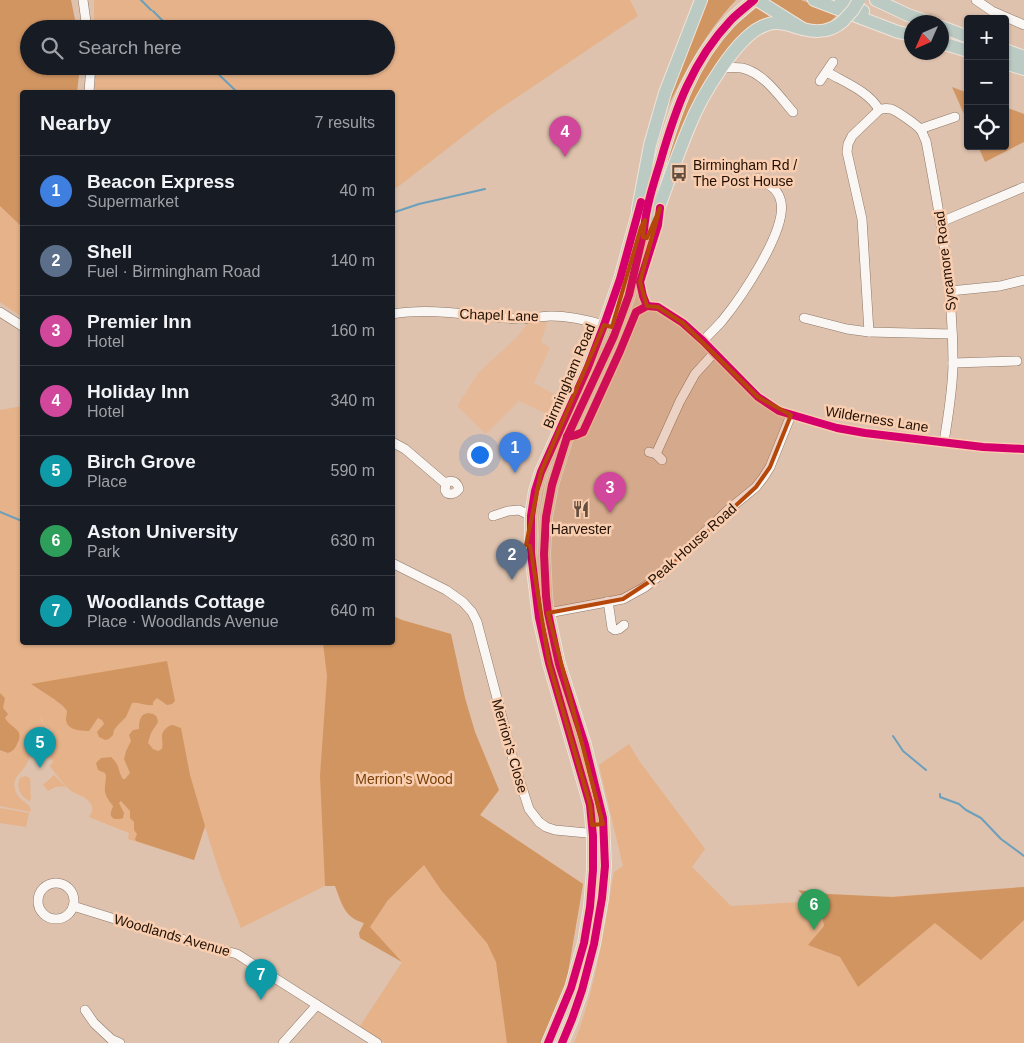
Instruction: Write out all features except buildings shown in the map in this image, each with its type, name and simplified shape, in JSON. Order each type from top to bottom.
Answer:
[{"type":"highway","points":[[643,216],[650,145],[665,93],[700,0]]},
{"type":"highway","name":"Birmingham Road","points":[[562,1043],[582,990],[594,944],[605,866],[590,805],[549,662],[539,618],[531,553],[532,510],[535,491],[541,472],[588,367],[604,326],[643,216],[658,148],[674,100],[699,53],[743,0]]},
{"type":"highway","points":[[755,0],[803,29]]},
{"type":"highway","name":"Birmingham Road","points":[[730,16],[755,0]]},
{"type":"highway","points":[[814,0],[904,33]]},
{"type":"highway","points":[[841,0],[858,9],[904,27]]},
{"type":"highway","points":[[637,262],[660,206],[689,125],[721,68],[743,40],[754,30],[766,24],[785,24],[819,32],[832,28],[843,21],[859,0]]},
{"type":"highway","points":[[876,0],[908,15]]},
{"type":"highway","points":[[895,0],[924,15]]},
{"type":"highway","points":[[949,29],[962,35]]},
{"type":"highway","points":[[949,44],[964,50]]},
{"type":"highway","points":[[1009,51],[1024,56]]},
{"type":"highway","points":[[1009,64],[1024,69]]},
{"type":"highway","points":[[643,216],[660,206]]},
{"type":"highway","name":"Birmingham Road","points":[[548,1043],[571,988],[584,943],[590,907],[597,834],[603,818],[585,745],[560,664],[548,613],[544,554],[546,517],[552,485],[567,437],[614,336],[629,295],[644,230],[643,216]]},
{"type":"highway","points":[[552,485],[546,496],[540,517],[532,510],[542,482],[548,473],[556,470]]},
{"type":"street","points":[[83,0],[86,20]]},
{"type":"street","points":[[976,0],[992,11],[1024,25]]},
{"type":"street","points":[[732,53],[742,68],[761,77],[794,111]]},
{"type":"street","points":[[820,81],[833,62]]},
{"type":"street","points":[[721,68],[742,68]]},
{"type":"street","points":[[827,72],[869,97],[879,110]]},
{"type":"street","points":[[89,90],[90,75]]},
{"type":"street","points":[[869,332],[862,219],[847,152],[848,144],[852,136],[882,108],[890,109],[920,129],[955,117]]},
{"type":"street","name":"Sycamore Road","points":[[920,129],[926,141],[941,222],[950,291],[953,363],[944,442]]},
{"type":"street","points":[[703,341],[721,322],[740,297],[776,233],[780,220],[781,203],[775,189],[758,178]]},
{"type":"street","points":[[941,222],[1024,187]]},
{"type":"street","points":[[647,306],[640,282],[658,225],[660,206]]},
{"type":"street","points":[[950,291],[1000,286],[1024,280]]},
{"type":"street","name":"Wilderness Lane","points":[[647,306],[658,307],[683,323],[758,397],[779,411],[791,416],[865,433],[983,447],[1024,449]]},
{"type":"street","name":"Birmingham Road","points":[[567,437],[582,432],[620,352],[636,312],[647,306]]},
{"type":"street","points":[[0,312],[20,325]]},
{"type":"street","name":"Chapel Lane","points":[[395,314],[436,312],[521,319],[551,316],[586,320],[604,326]]},
{"type":"street","points":[[804,317],[869,332],[952,334]]},
{"type":"street","points":[[656,455],[680,401],[695,374],[714,353]]},
{"type":"street","points":[[953,363],[1017,361]]},
{"type":"street","name":"Peak House Road","points":[[548,613],[623,599],[645,586],[660,574],[728,510],[756,487],[770,467],[791,416]]},
{"type":"street","points":[[395,444],[405,449],[446,484]]},
{"type":"street","points":[[494,516],[508,511],[532,510]]},
{"type":"street","name":"Merrion's Close","points":[[395,564],[446,590],[463,602],[472,612],[477,622],[514,763],[529,809],[539,822],[546,827],[555,830],[597,834]]},
{"type":"street","points":[[608,602],[612,628],[615,630],[620,629],[624,625]]},
{"type":"street","points":[[53,884],[64,886],[72,894],[73,906],[67,916],[56,920],[50,919],[41,912],[38,906],[39,894],[42,889],[53,884]]},
{"type":"street","name":"Woodlands Avenue","points":[[73,906],[162,934],[237,954],[377,1043]]},
{"type":"street","points":[[282,1043],[316,1005]]},
{"type":"street","points":[[89,1012],[94,1023],[107,1035],[120,1043]]},
{"type":"highlighted area","points":[[660,208],[640,282],[647,306],[658,307],[683,323],[758,397],[791,415],[770,467],[756,487],[661,574],[623,599],[548,613],[603,824],[592,825],[590,805],[549,663],[530,546],[526,545],[541,472],[604,325],[612,327],[641,227],[645,220],[643,237],[647,238]]},
{"type":"shaded area","points":[[529,322],[547,322],[541,342],[550,348],[534,383],[566,401],[558,419],[519,401],[486,434],[457,406],[479,372],[516,338]]},
{"type":"green space","points":[[0,0],[71,0],[75,20],[20,20],[20,75],[79,75],[77,90],[20,90],[20,225],[0,206]]},
{"type":"green space","points":[[94,0],[630,0],[638,16],[492,114],[395,188],[395,90],[95,90],[95,75],[395,75],[395,20],[94,20]]},
{"type":"green space","points":[[704,0],[736,0],[713,28],[684,74],[660,124]]},
{"type":"green space","points":[[764,0],[801,0],[838,14],[830,22],[809,27]]},
{"type":"green space","points":[[757,7],[777,21],[738,39],[653,208],[681,107],[714,49],[730,30]]},
{"type":"green space","points":[[952,87],[964,92],[964,114]]},
{"type":"green space","points":[[1009,108],[1024,114],[1024,142],[1009,150]]},
{"type":"green space","points":[[980,150],[1008,150],[985,162]]},
{"type":"green space","points":[[0,206],[20,225],[20,316],[0,302]]},
{"type":"green space","points":[[20,406],[20,645],[395,645],[395,617],[451,634],[465,698],[475,732],[499,790],[480,815],[583,884],[566,984],[542,1043],[385,1043],[360,1026],[402,962],[360,938],[359,933],[364,923],[348,914],[335,886],[325,886],[241,928],[220,874],[205,827],[194,860],[128,839],[129,833],[89,817],[92,809],[90,803],[86,798],[67,787],[50,766],[54,762],[49,757],[48,759],[46,758],[42,753],[42,738],[50,738],[52,730],[44,724],[42,715],[41,720],[47,729],[45,735],[41,737],[40,752],[32,758],[31,756],[15,781],[17,795],[29,807],[31,812],[0,806],[0,410]]},
{"type":"green space","name":"Merrion’s Wood","points":[[395,617],[451,634],[465,698],[475,732],[499,790],[480,815],[583,884],[566,984],[542,1043],[507,1043],[496,962],[487,943],[441,890],[424,865],[388,900],[370,927],[402,962],[360,938],[359,933],[364,923],[348,913],[342,904],[335,886],[325,886],[320,776],[327,676],[323,645],[395,645]]},
{"type":"green space","points":[[167,661],[175,701],[167,705],[157,698],[153,705],[132,703],[126,717],[114,730],[113,735],[105,740],[99,737],[97,732],[104,724],[102,720],[98,718],[89,731],[72,728],[67,723],[67,711],[63,706],[31,684]]},
{"type":"green space","points":[[0,693],[5,698],[3,708],[8,714],[5,718],[20,735],[13,751],[8,753],[0,750]]},
{"type":"green space","points":[[148,713],[155,715],[158,722],[151,733],[148,743],[153,749],[158,751],[162,749],[162,734],[167,727],[173,725],[181,728],[190,775],[205,826],[194,860],[136,841],[137,834],[134,830],[134,822],[130,818],[130,811],[121,801],[119,803],[124,813],[123,818],[115,819],[111,817],[113,806],[105,792],[106,776],[105,773],[98,770],[96,763],[101,758],[111,757],[116,763],[121,776],[125,779],[130,773],[124,759],[131,741],[129,735],[133,730],[139,729],[140,718]]},
{"type":"green space","points":[[629,744],[640,762],[705,849],[692,867],[731,906],[1024,887],[1024,1043],[574,1043],[594,980],[614,872],[623,866],[599,765]]},
{"type":"green space","points":[[54,775],[67,788],[57,787],[48,791],[42,783],[44,784]]},
{"type":"green space","points":[[25,776],[30,778],[31,799],[29,801],[21,794],[18,785],[20,778]]},
{"type":"green space","points":[[0,808],[29,813],[26,827],[0,823]]},
{"type":"green space","points":[[1024,887],[1024,920],[981,960],[935,923],[858,987],[840,957],[808,945],[824,926],[822,914],[798,890],[828,894],[893,897]]},
{"type":"waterway","points":[[141,0],[151,10]]},
{"type":"waterway","points":[[153,11],[162,20]]},
{"type":"waterway","points":[[219,75],[235,90]]},
{"type":"waterway","points":[[395,212],[419,204],[485,189]]},
{"type":"waterway","points":[[0,512],[20,520]]},
{"type":"waterway","points":[[893,736],[903,751],[926,770]]},
{"type":"waterway","points":[[940,794],[940,797],[959,804],[981,818],[1001,839],[1024,856]]},
{"type":"cycle path","points":[[562,1043],[582,990],[594,944],[605,866],[603,818],[585,745],[559,664],[548,613],[544,554],[546,517],[552,485],[567,437],[614,336],[629,295],[650,196],[672,124],[686,87],[695,69],[717,36],[731,20],[754,0]]},
{"type":"cycle path","points":[[548,1043],[571,988],[584,943],[590,907],[593,836],[590,805],[549,663],[539,618],[531,553],[531,516],[535,491],[541,472],[588,367],[604,325],[620,279],[641,202]]},
{"type":"cycle path","points":[[647,306],[640,282],[658,225],[660,208]]},
{"type":"cycle path","points":[[647,306],[658,307],[683,323],[758,397],[779,411],[837,428],[865,433],[983,447],[1024,449]]},
{"type":"cycle path","points":[[567,437],[583,432],[636,312],[647,306]]},
{"type":"place","name":"Holiday Inn","points":[[565,157]]},
{"type":"place","name":"Birmingham Rd / The Post House","points":[[679,173]]},
{"type":"place","name":"Beacon Express","points":[[515,473]]},
{"type":"place","name":"Harvester","points":[[581,509]]},
{"type":"place","name":"Premier Inn","points":[[610,513]]},
{"type":"place","name":"Shell","points":[[512,580]]},
{"type":"place","name":"Birch Grove","points":[[40,768]]},
{"type":"place","name":"Aston University","points":[[814,930]]},
{"type":"place","name":"Woodlands Cottage","points":[[261,1000]]}]
